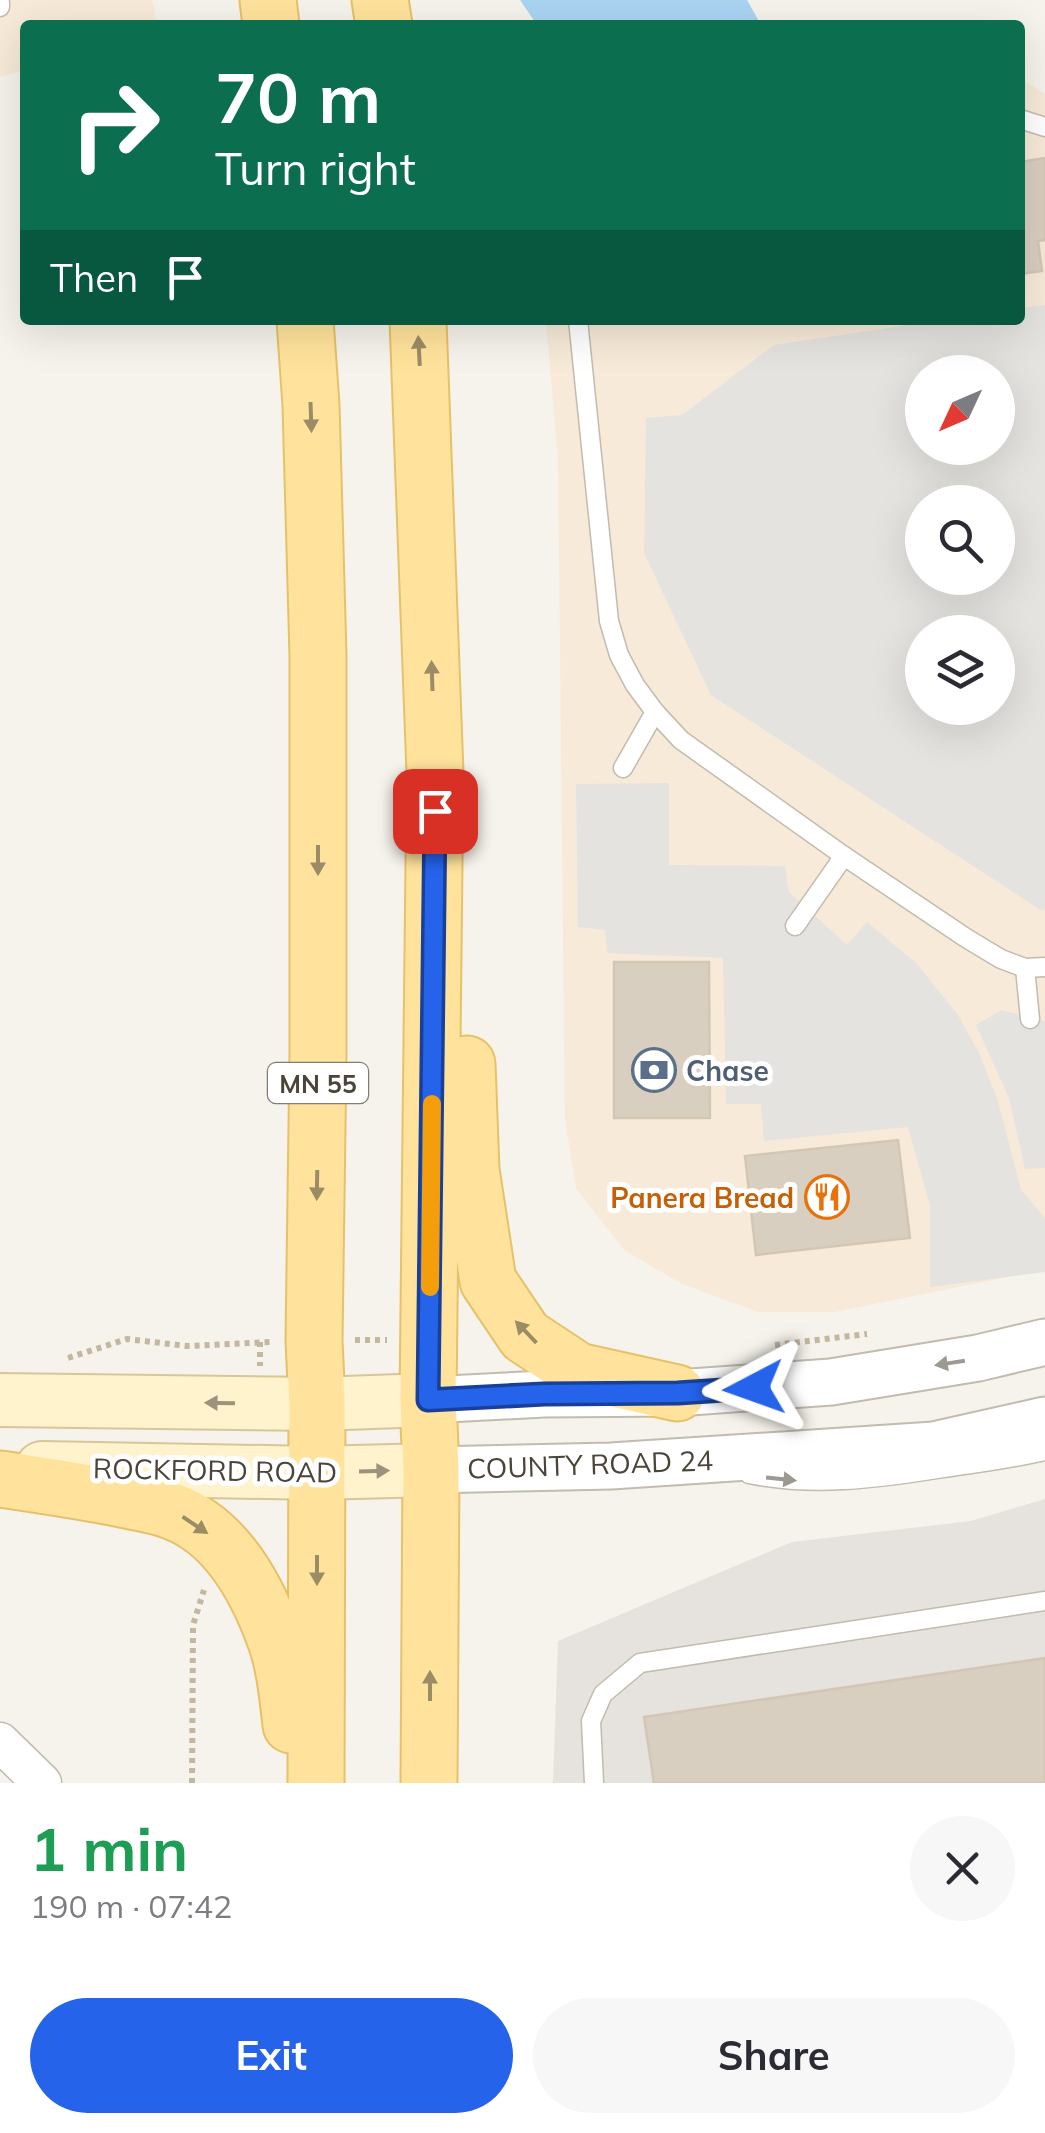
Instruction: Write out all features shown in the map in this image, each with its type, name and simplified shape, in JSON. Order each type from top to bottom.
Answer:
[{"type":"main road","name":"MN 55","points":[[305,325],[318,656],[316,1783]]},
{"type":"main road","points":[[418,325],[436,773],[428,1400],[429,1783]]},
{"type":"main road","points":[[436,773],[462,938],[472,1170],[488,1282],[525,1336],[578,1371],[678,1393]]},
{"type":"main road","points":[[0,1400],[318,1404],[428,1400]]},
{"type":"main road","name":"ROCKFORD ROAD","points":[[0,1468],[317,1473],[431,1470]]},
{"type":"main road","points":[[0,1479],[77,1490],[174,1512],[199,1525],[220,1543],[241,1568],[277,1644],[298,1783]]},
{"type":"street","points":[[428,1400],[678,1393],[831,1382],[978,1358],[1045,1342]]},
{"type":"street","name":"COUNTY ROAD 24","points":[[431,1470],[612,1466],[934,1445],[1045,1420]]},
{"type":"street","points":[[0,1742],[42,1783]]},
{"type":"lane","points":[[579,325],[609,622],[635,685],[681,740],[844,856],[1001,959],[1025,968],[1045,967]]},
{"type":"lane","points":[[623,768],[655,712]]},
{"type":"lane","points":[[795,926],[844,856]]},
{"type":"lane","points":[[1025,968],[1030,1019]]},
{"type":"lane","points":[[685,1462],[781,1480],[832,1482],[1045,1451]]},
{"type":"lane","points":[[594,1783],[592,1721],[604,1694],[640,1664],[1045,1600]]},
{"type":"shaded area","points":[[0,0],[152,0],[156,20],[20,20],[20,71],[0,77]]},
{"type":"shaded area","points":[[1025,81],[1045,94],[1045,1268],[835,1312],[758,1312],[682,1284],[624,1250],[576,1188],[565,1119],[558,460],[546,325],[1025,325]]},
{"type":"shaded area","points":[[1045,305],[1045,909],[1042,911],[711,695],[644,553],[646,418],[682,415],[774,345],[908,325],[1025,325],[1025,307]]},
{"type":"shaded area","points":[[669,783],[669,865],[785,866],[789,892],[847,945],[867,922],[917,964],[958,1015],[979,1053],[998,1101],[1021,1190],[1045,1218],[1045,1272],[930,1287],[930,1205],[908,1127],[764,1141],[761,1104],[726,1104],[723,958],[607,953],[605,930],[578,927],[576,784]]},
{"type":"shaded area","points":[[1001,1010],[1045,1021],[1045,1168],[1025,1169],[1009,1098],[976,1025]]},
{"type":"shaded area","points":[[1045,1499],[1045,1783],[553,1783],[558,1641],[792,1542],[971,1521]]},
{"type":"water","points":[[520,0],[747,0],[758,20],[534,20]]},
{"type":"building","points":[[1045,158],[1045,240],[1038,241],[1042,271],[1025,273],[1025,161]]},
{"type":"building","points":[[614,962],[709,962],[710,1118],[614,1118]]},
{"type":"building","name":"Panera Bread","points":[[898,1140],[910,1238],[756,1255],[745,1156]]},
{"type":"building","points":[[1045,1658],[1045,1783],[654,1783],[644,1717]]},
{"type":"slow traffic","points":[[430,1287],[432,1104]]},
{"type":"place","name":"Chase","points":[[654,1070]]},
{"type":"place","name":"Panera Bread","points":[[827,1197]]},
{"type":"route","points":[[435,811],[428,1400],[754,1388]]}]
